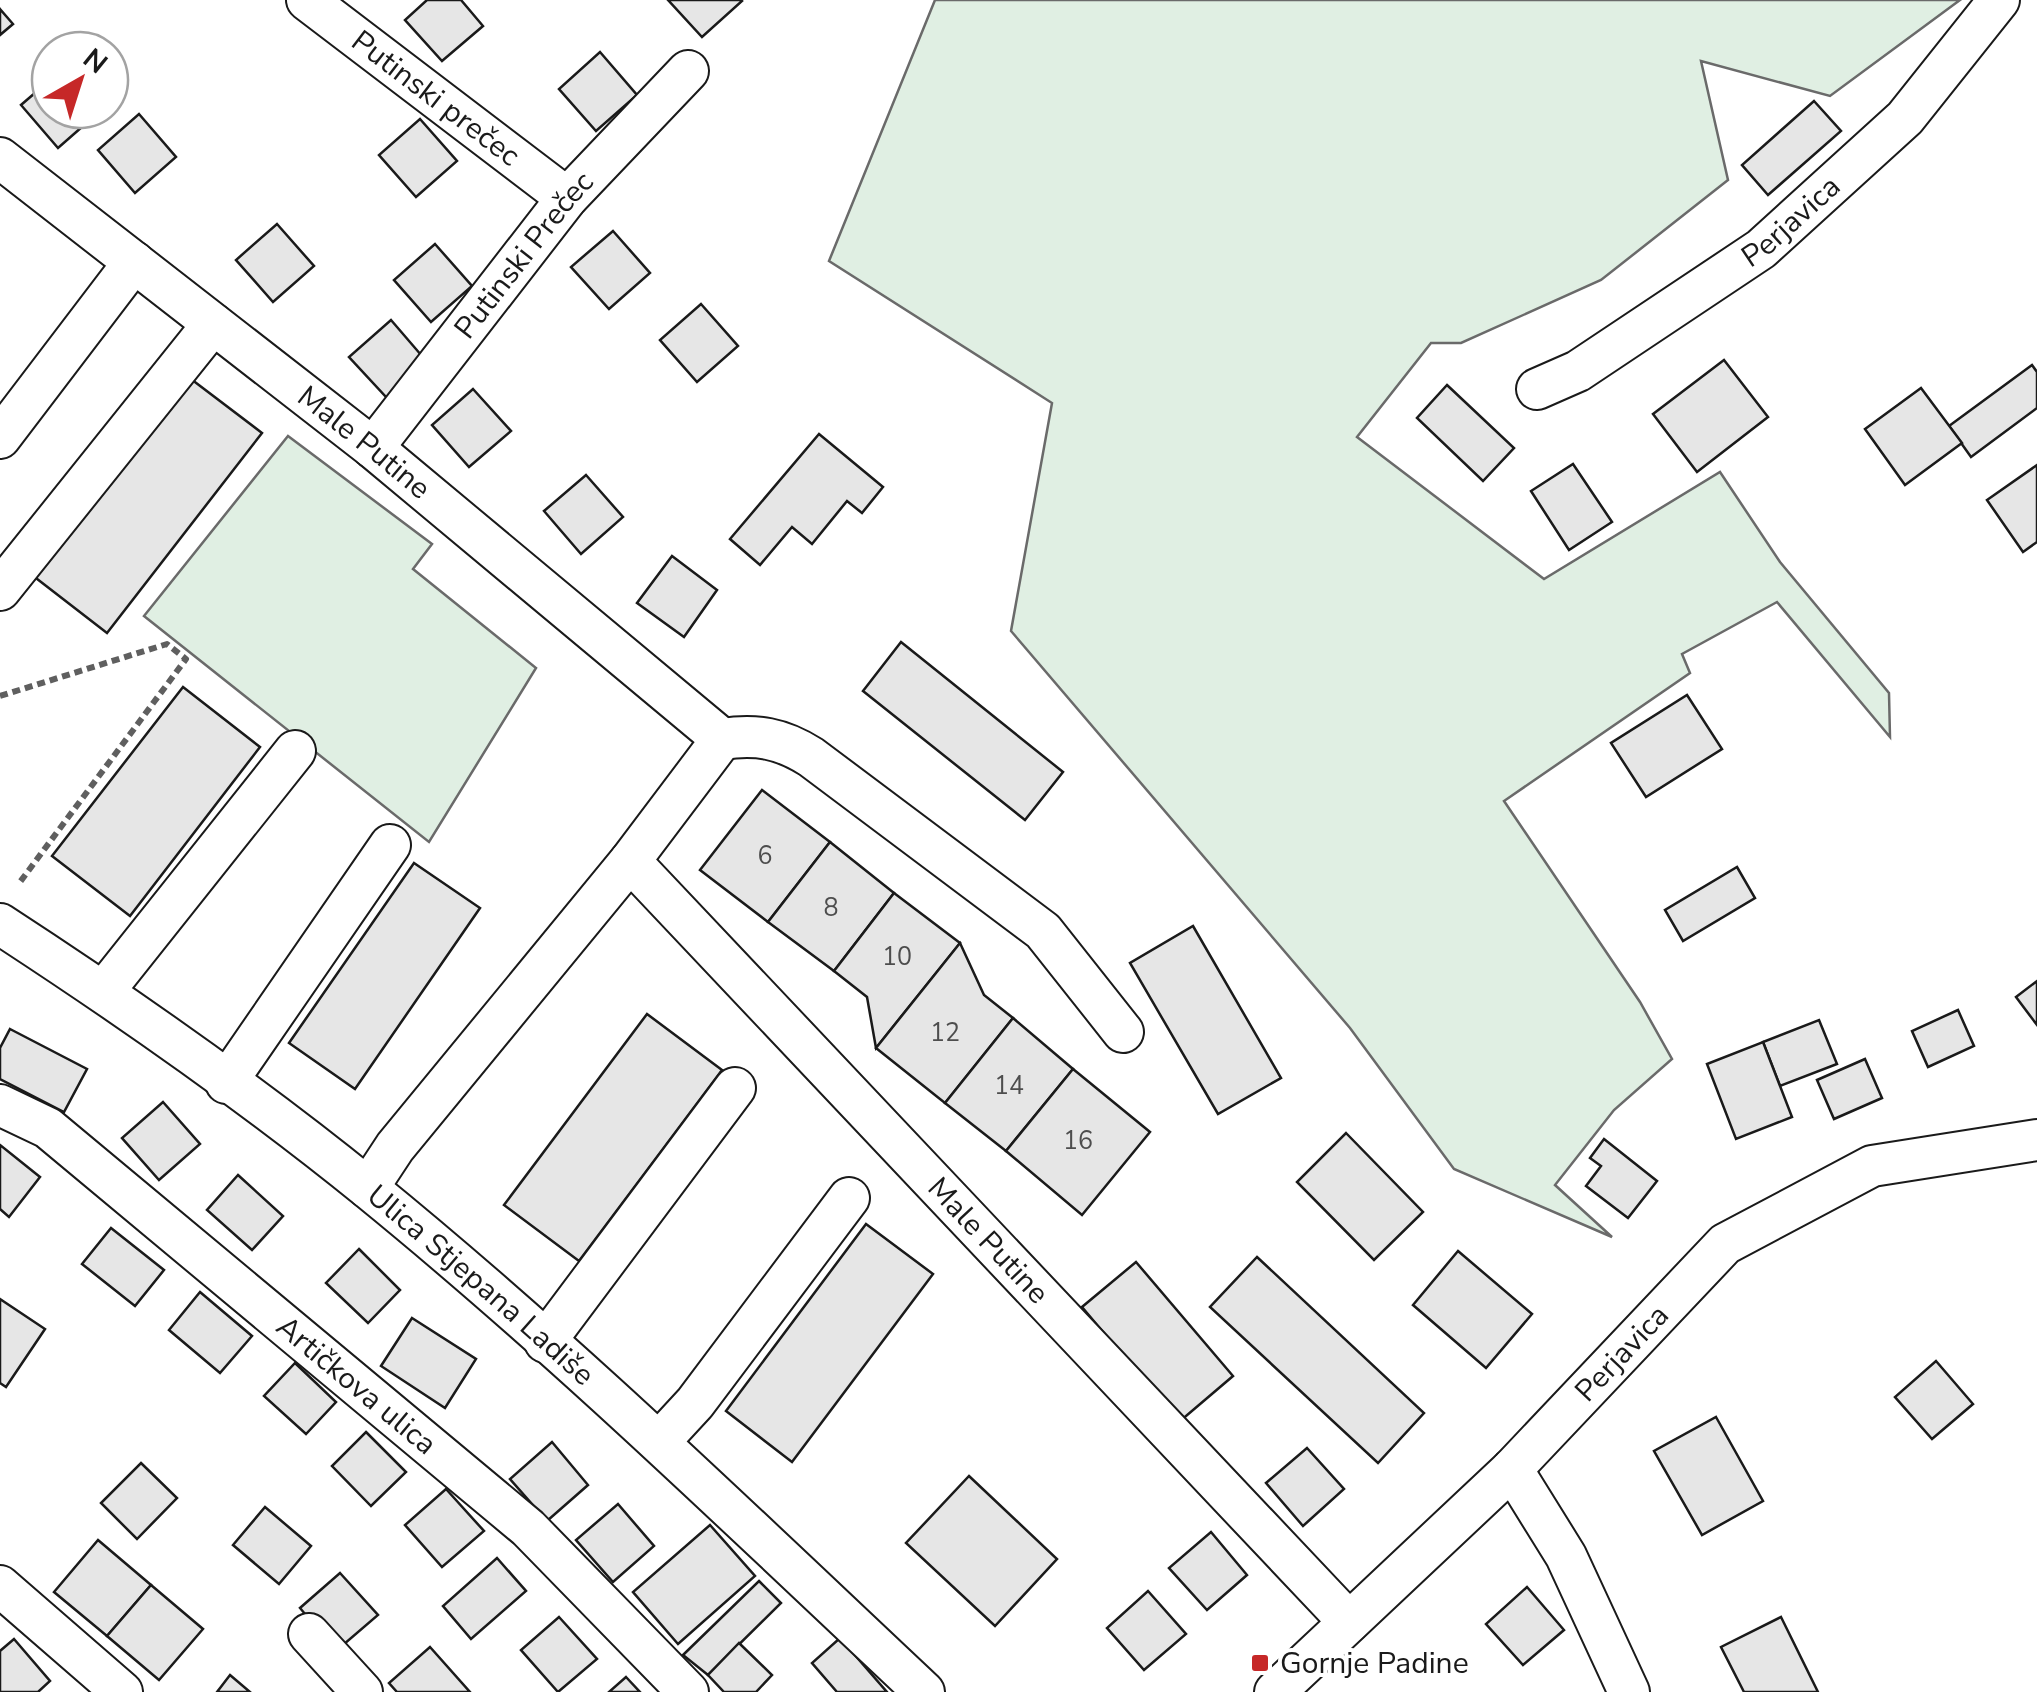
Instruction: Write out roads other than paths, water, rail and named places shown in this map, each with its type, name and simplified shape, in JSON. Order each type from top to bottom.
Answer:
[{"type":"street","name":"Putinski prečec","points":[[307,0],[567,198]]},
{"type":"street","name":"Perjavica","points":[[1538,389],[1578,372],[1762,249],[1905,118],[1999,0]]},
{"type":"street","name":"Putinski Prečec","points":[[373,448],[567,198],[688,71]]},
{"type":"street","name":"Male Putine","points":[[0,158],[373,448],[722,739]]},
{"type":"street","points":[[0,438],[134,262]]},
{"type":"street","points":[[0,590],[213,324]]},
{"type":"street","points":[[368,1188],[395,1147],[630,861],[722,739],[752,735],[786,741],[811,757],[1044,931],[1123,1032]]},
{"type":"street","points":[[104,991],[295,750]]},
{"type":"street","points":[[226,1082],[390,844]]},
{"type":"street","name":"Male Putine","points":[[630,861],[1349,1622]]},
{"type":"street","name":"Ulica Stjepana Ladiše","points":[[0,924],[104,991],[368,1188],[659,1442],[924,1692]]},
{"type":"street","points":[[545,1342],[735,1088]]},
{"type":"street","name":"Artičkova ulica","points":[[0,1105],[48,1128],[528,1528],[688,1692]]},
{"type":"street","name":"Perjavica","points":[[1275,1692],[1512,1469],[1703,1266],[1752,1226],[1872,1166],[2037,1140]]},
{"type":"street","points":[[659,1442],[695,1403],[849,1198]]},
{"type":"street","points":[[1512,1469],[1566,1556],[1629,1692]]},
{"type":"street","points":[[0,1586],[122,1692]]},
{"type":"street","points":[[309,1634],[362,1692]]},
{"type":"place","name":"Gornje Padine","points":[[1260,1663]]}]
